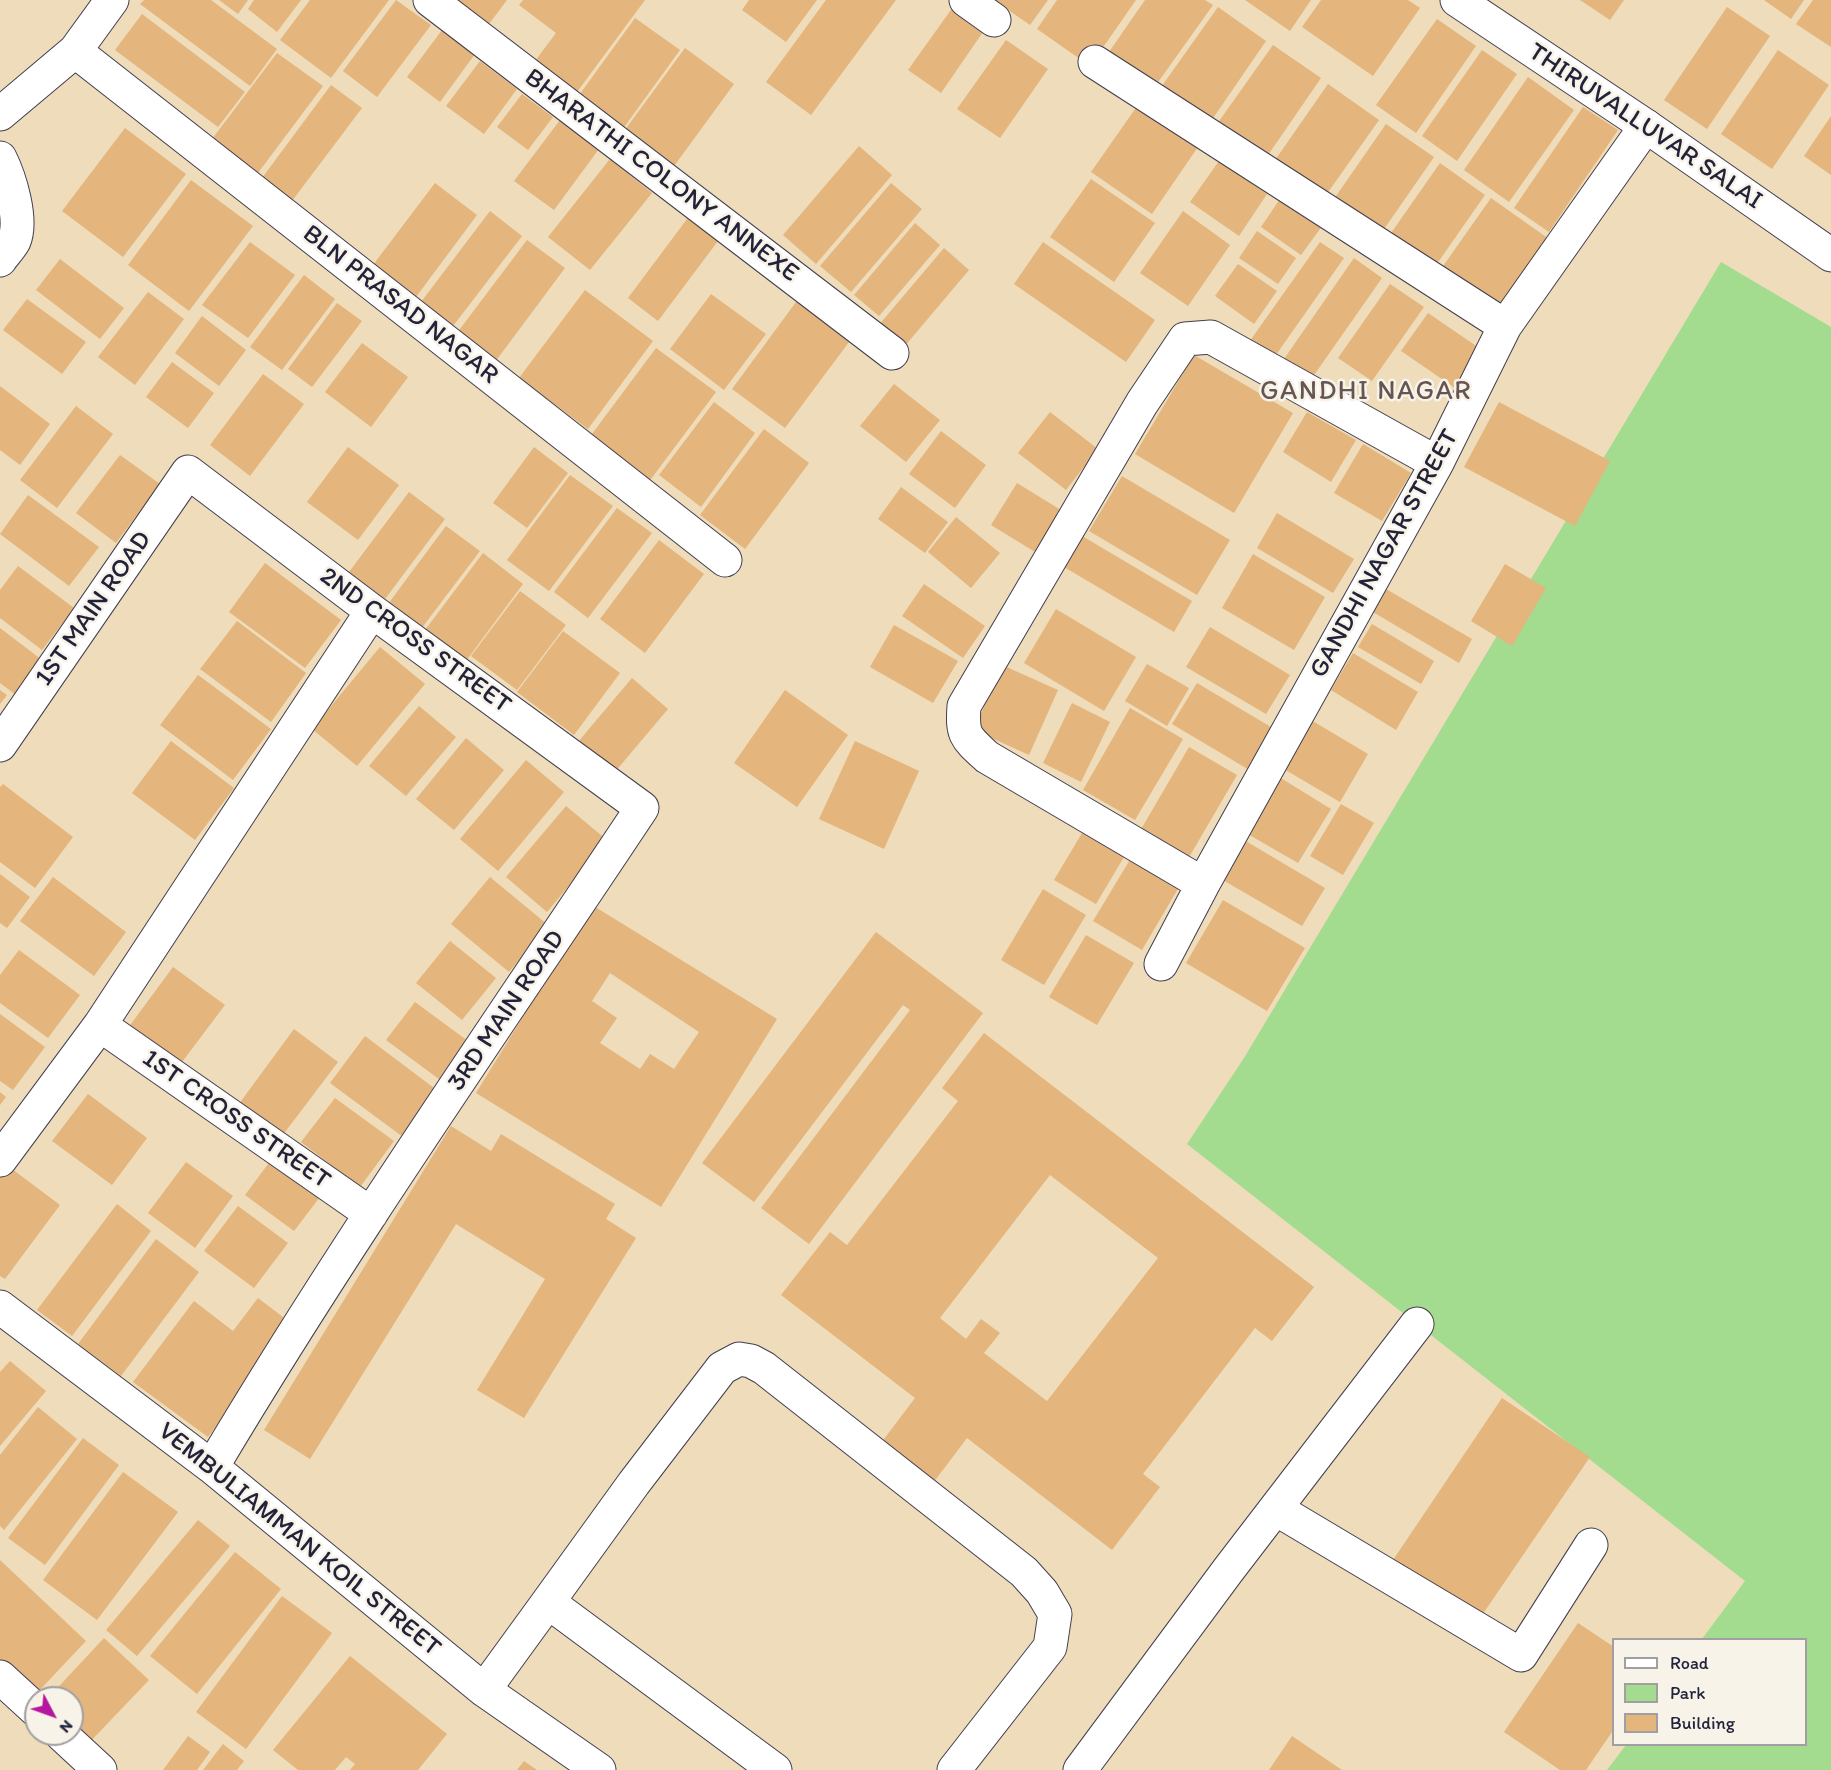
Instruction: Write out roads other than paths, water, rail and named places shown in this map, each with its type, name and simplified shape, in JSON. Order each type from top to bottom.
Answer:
[{"type":"street","points":[[0,114],[75,51],[112,0]]},
{"type":"street","name":"BHARATHI COLONY ANNEXE","points":[[430,0],[892,353]]},
{"type":"street","points":[[966,0],[994,20]]},
{"type":"street","name":"THIRUVALLUVAR SALAI","points":[[1457,0],[1646,126],[1831,255]]},
{"type":"street","name":"BLN PRASAD NAGAR","points":[[75,51],[725,560]]},
{"type":"street","points":[[1095,62],[1505,327]]},
{"type":"street","name":"GANDHI NAGAR STREET","points":[[1161,964],[1437,462],[1505,327],[1646,126]]},
{"type":"street","points":[[0,158],[9,177],[16,212],[15,240],[0,260]]},
{"type":"street","points":[[1203,884],[987,757],[973,744],[962,728],[964,706],[1142,403],[1185,339],[1211,337],[1437,462]]},
{"type":"street","name":"2ND CROSS STREET","points":[[188,472],[642,808]]},
{"type":"street","name":"1ST MAIN ROAD","points":[[0,745],[188,472]]},
{"type":"street","points":[[0,1160],[100,1025],[372,610]]},
{"type":"street","name":"3RD MAIN ROAD","points":[[212,1467],[261,1384],[371,1214],[642,808]]},
{"type":"street","name":"1ST CROSS STREET","points":[[100,1025],[371,1214]]},
{"type":"street","name":"VEMBULIAMMAN KOIL STREET","points":[[0,1307],[212,1467],[484,1690],[599,1770]]},
{"type":"street","points":[[1080,1770],[1417,1324]]},
{"type":"street","points":[[484,1690],[634,1483],[722,1368],[739,1359],[751,1361],[764,1368],[1024,1572],[1042,1592],[1055,1614],[1050,1647],[954,1770]]},
{"type":"street","points":[[1276,1509],[1521,1655],[1591,1545]]},
{"type":"street","points":[[548,1602],[775,1770]]},
{"type":"street","points":[[0,1677],[24,1699]]},
{"type":"street","points":[[74,1746],[100,1770]]},
{"type":"district","name":"GANDHI NAGAR","points":[[1366,392]]}]
